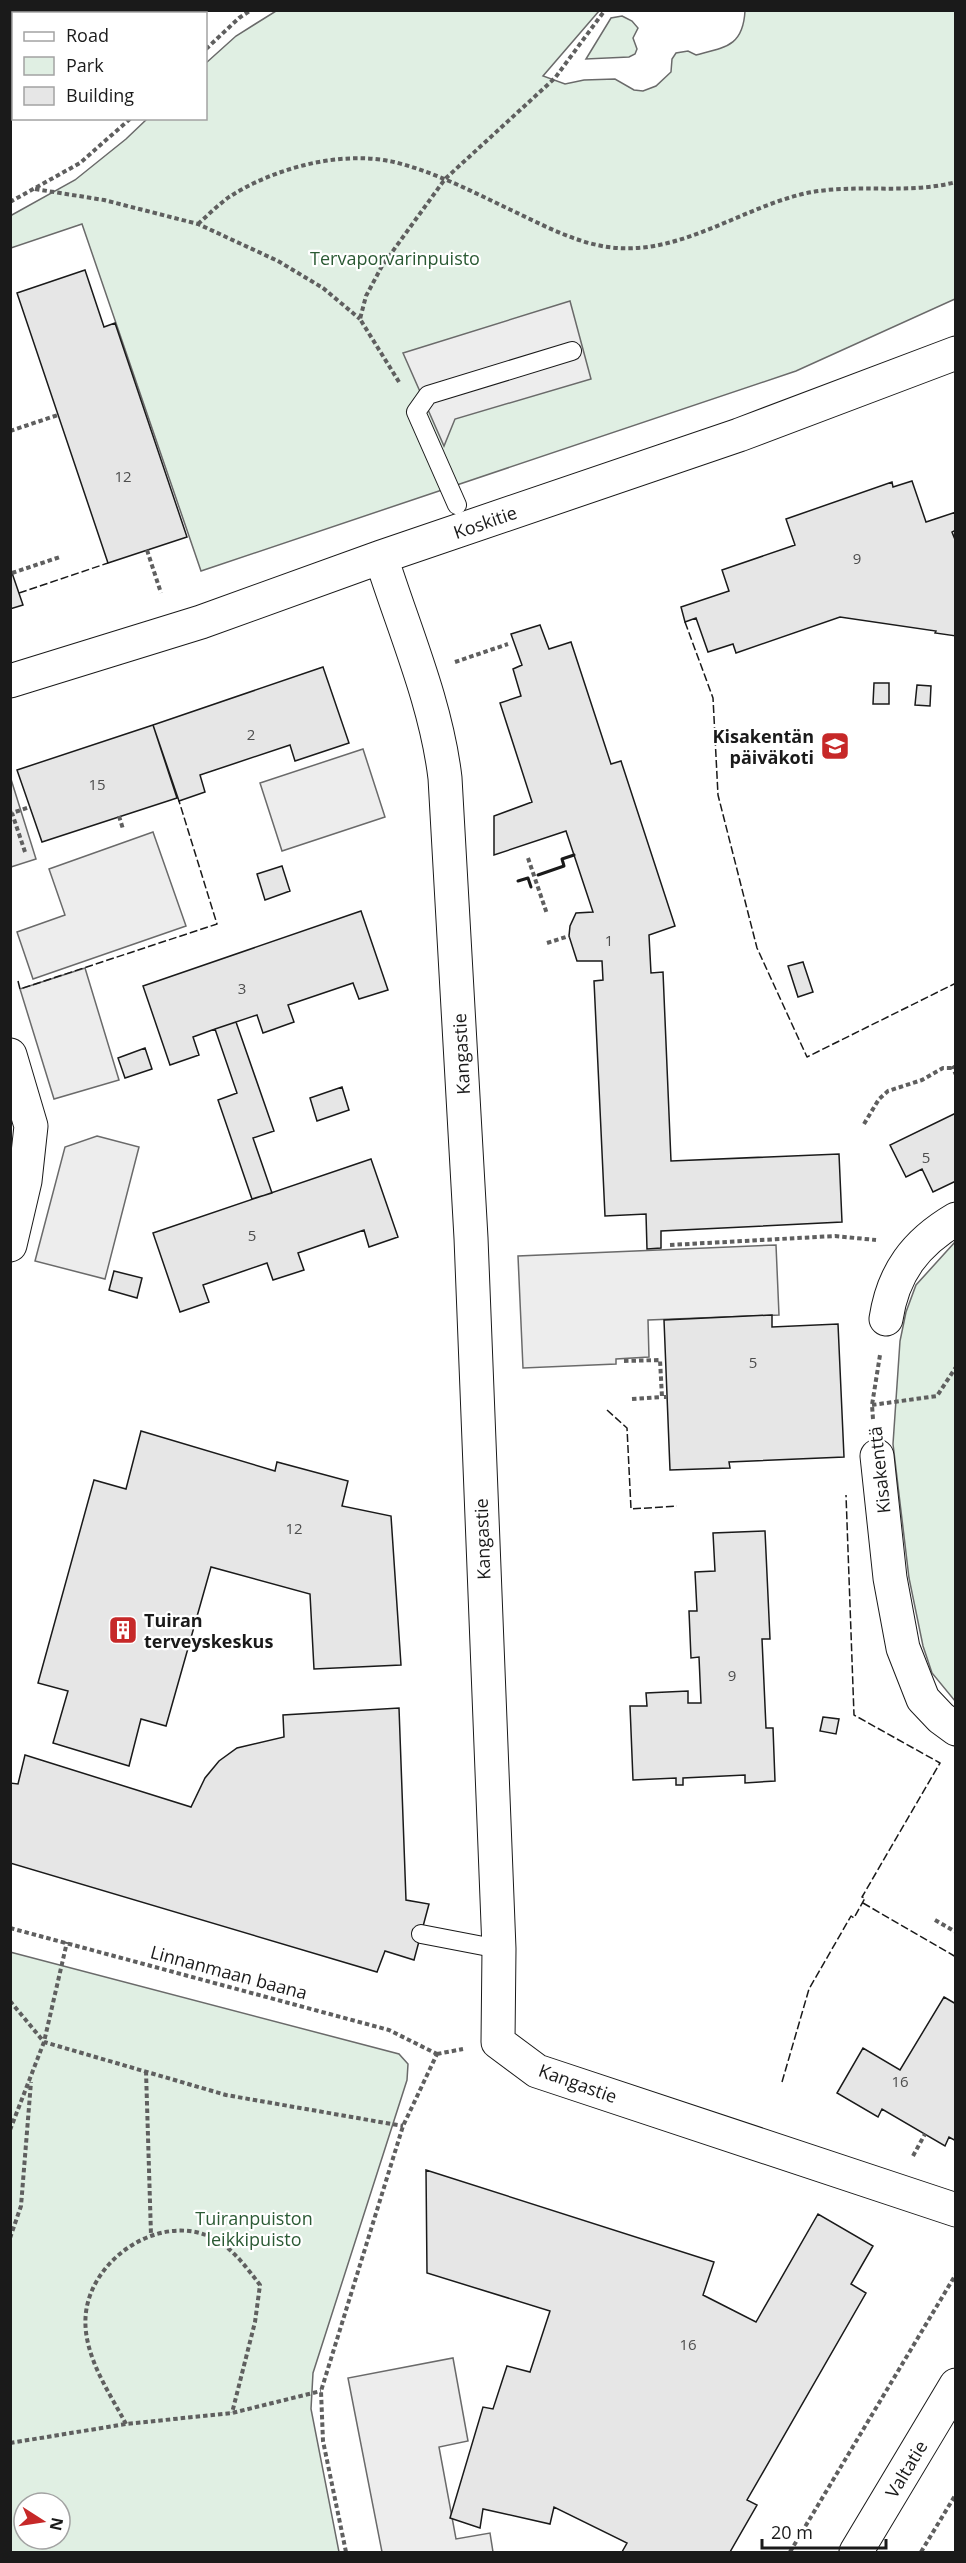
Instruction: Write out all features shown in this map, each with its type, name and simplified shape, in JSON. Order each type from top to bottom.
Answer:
[{"type":"street","name":"Koskitie","points":[[10,681],[201,622],[381,557],[739,435],[956,353]]},
{"type":"street","name":"Kangastie","points":[[381,557],[431,706],[445,778],[471,1238],[499,1949],[498,2042],[537,2071],[956,2210]]},
{"type":"street","points":[[10,1055],[31,1126],[25,1181],[10,1245]]},
{"type":"street","points":[[886,1319],[889,1297],[896,1278],[923,1243],[956,1219]]},
{"type":"street","name":"Kisakenttä","points":[[877,1456],[890,1578],[903,1648],[923,1699],[940,1718],[956,1729]]},
{"type":"street","name":"Valtatie","points":[[856,2553],[956,2385]]},
{"type":"lane","points":[[458,505],[416,412],[428,395],[572,351]]},
{"type":"lane","points":[[421,1934],[499,1949]]},
{"type":"path","points":[[207,48],[239,18],[251,10]]},
{"type":"path","points":[[360,319],[366,296],[382,266],[446,178],[555,78],[604,10]]},
{"type":"path","points":[[10,202],[80,163],[129,120]]},
{"type":"path","points":[[198,224],[229,198],[268,178],[304,166],[352,157],[393,162],[446,178],[562,235],[615,248],[640,249],[670,243],[782,200],[807,194],[833,189],[926,188],[956,182]]},
{"type":"path","points":[[35,189],[104,200],[198,224],[278,261],[323,288],[360,319],[416,412]]},
{"type":"path","points":[[10,431],[58,415]]},
{"type":"path","points":[[147,550],[161,593]]},
{"type":"path","points":[[12,573],[60,557]]},
{"type":"path","points":[[452,663],[508,644]]},
{"type":"path","points":[[25,852],[12,813],[30,807]]},
{"type":"path","points":[[119,816],[123,829]]},
{"type":"path","points":[[528,858],[547,914]]},
{"type":"path","points":[[547,943],[569,936]]},
{"type":"path","points":[[864,1124],[879,1099],[888,1091],[922,1080],[943,1068],[954,1067],[956,1075]]},
{"type":"path","points":[[670,1245],[835,1236],[923,1243]]},
{"type":"path","name":"Kisakenttä","points":[[877,1456],[872,1405],[886,1319]]},
{"type":"path","points":[[624,1361],[660,1360],[662,1397]]},
{"type":"path","points":[[872,1405],[937,1396],[956,1367]]},
{"type":"path","points":[[632,1399],[667,1397]]},
{"type":"path","points":[[935,1920],[956,1932]]},
{"type":"path","name":"Linnanmaan baana","points":[[10,1928],[389,2030],[437,2054],[403,2126]]},
{"type":"path","points":[[10,2130],[44,2042],[67,1942]]},
{"type":"path","points":[[10,2001],[44,2042],[226,2095],[403,2126],[321,2391],[323,2441],[346,2553]]},
{"type":"path","points":[[146,2071],[151,2235]]},
{"type":"path","points":[[10,2238],[21,2206],[32,2078]]},
{"type":"path","points":[[912,2157],[925,2134]]},
{"type":"path","points":[[126,2424],[88,2345],[86,2313],[92,2290],[112,2262],[133,2243],[151,2235],[169,2232],[189,2232],[214,2239],[241,2260],[260,2285],[255,2322],[232,2413]]},
{"type":"path","points":[[790,2553],[955,2276]]},
{"type":"path","points":[[10,2444],[126,2424],[232,2413],[321,2391]]},
{"type":"path","points":[[921,2553],[956,2494]]},
{"type":"green space","name":"Tervaporvarinpuisto","points":[[276,11],[599,11],[543,76],[565,84],[584,80],[615,79],[634,90],[643,91],[656,86],[671,72],[672,59],[676,53],[688,51],[696,55],[731,43],[741,32],[745,11],[955,11],[955,299],[796,371],[201,571],[82,224],[11,248],[10,216],[75,180],[146,120],[207,120],[207,62],[236,36]]},
{"type":"green space","points":[[622,16],[632,21],[638,28],[633,38],[637,49],[635,54],[629,57],[586,59],[611,18]]},
{"type":"green space","points":[[955,1242],[955,1701],[932,1673],[923,1646],[909,1578],[893,1444],[900,1341],[906,1312],[916,1285]]},
{"type":"green space","name":"Tuiranpuiston leikkipuisto","points":[[10,1952],[399,2054],[408,2064],[407,2080],[313,2373],[311,2409],[339,2552],[11,2552]]},
{"type":"shaded area","points":[[11,10],[90,10],[89,12],[12,12],[11,64]]},
{"type":"shaded area","points":[[570,301],[591,379],[455,419],[444,446],[403,353]]},
{"type":"shaded area","points":[[363,749],[385,817],[282,851],[260,783]]},
{"type":"shaded area","points":[[10,776],[36,859],[11,867],[10,867]]},
{"type":"shaded area","points":[[153,832],[186,926],[33,979],[17,932],[65,915],[49,869]]},
{"type":"shaded area","points":[[85,968],[119,1080],[54,1099],[20,989]]},
{"type":"shaded area","points":[[97,1136],[139,1147],[105,1279],[35,1261],[65,1147]]},
{"type":"shaded area","points":[[776,1245],[779,1315],[648,1320],[649,1357],[616,1359],[616,1364],[523,1368],[518,1256]]},
{"type":"shaded area","points":[[453,2358],[468,2441],[439,2447],[456,2539],[490,2533],[493,2552],[382,2552],[348,2378]]},
{"type":"building","points":[[85,270],[104,327],[115,323],[187,537],[108,563],[17,293]]},
{"type":"building","points":[[912,481],[926,522],[956,512],[956,530],[952,532],[956,542],[956,636],[840,617],[736,653],[733,644],[708,652],[696,618],[685,622],[681,607],[729,591],[722,570],[795,545],[786,519],[892,482],[893,487]]},
{"type":"building","points":[[10,567],[23,605],[10,609]]},
{"type":"building","points":[[540,625],[549,649],[571,642],[611,764],[621,761],[675,926],[649,935],[651,973],[663,972],[671,1161],[839,1154],[842,1222],[661,1231],[661,1248],[647,1249],[646,1214],[605,1216],[594,981],[603,980],[602,961],[577,961],[569,936],[570,926],[576,913],[593,912],[566,831],[494,855],[494,816],[532,802],[500,703],[521,696],[513,669],[522,665],[511,634]]},
{"type":"building","points":[[323,667],[349,743],[295,761],[290,745],[200,775],[205,792],[179,801],[153,725]]},
{"type":"building","points":[[874,683],[889,683],[889,704],[873,704]]},
{"type":"building","points":[[917,685],[931,686],[930,706],[915,705]]},
{"type":"building","points":[[153,725],[177,798],[42,842],[17,770]]},
{"type":"building","points":[[282,866],[290,891],[265,900],[257,874]]},
{"type":"building","points":[[361,911],[388,990],[359,999],[353,983],[288,1005],[294,1022],[263,1033],[257,1015],[215,1029],[193,1037],[199,1055],[170,1065],[143,986]]},
{"type":"building","points":[[803,962],[813,992],[798,997],[788,966]]},
{"type":"building","points":[[236,1022],[274,1131],[253,1138],[272,1193],[252,1199],[218,1100],[237,1093],[215,1029]]},
{"type":"building","points":[[145,1048],[152,1069],[125,1078],[118,1058]]},
{"type":"building","points":[[342,1087],[349,1110],[317,1121],[310,1098]]},
{"type":"building","points":[[956,1113],[956,1181],[933,1192],[922,1169],[906,1177],[890,1145]]},
{"type":"building","points":[[371,1159],[398,1237],[369,1247],[364,1230],[298,1253],[304,1270],[273,1280],[267,1263],[203,1285],[209,1302],[180,1312],[153,1233]]},
{"type":"building","points":[[114,1271],[142,1278],[137,1298],[109,1290]]},
{"type":"building","points":[[772,1315],[772,1327],[838,1324],[844,1457],[729,1462],[730,1468],[670,1470],[664,1320]]},
{"type":"building","name":"Tuiran terveyskeskus","points":[[141,1431],[275,1471],[277,1462],[348,1481],[342,1506],[391,1516],[401,1665],[314,1669],[310,1594],[211,1567],[166,1726],[141,1719],[129,1766],[53,1743],[68,1691],[38,1683],[94,1480],[126,1489]]},
{"type":"building","points":[[765,1531],[770,1639],[762,1639],[766,1728],[773,1728],[775,1781],[745,1783],[745,1775],[683,1778],[683,1785],[676,1785],[676,1778],[633,1780],[630,1706],[647,1706],[646,1693],[688,1691],[688,1703],[701,1703],[699,1657],[691,1658],[689,1611],[697,1611],[695,1572],[715,1571],[713,1533]]},
{"type":"building","points":[[399,1708],[406,1900],[429,1904],[414,1960],[385,1951],[377,1972],[10,1863],[10,1783],[18,1784],[25,1755],[191,1807],[205,1778],[219,1761],[237,1748],[284,1737],[283,1715]]},
{"type":"building","points":[[823,1717],[839,1719],[836,1734],[820,1731]]},
{"type":"building","points":[[944,1997],[956,2004],[956,2141],[949,2137],[945,2146],[882,2109],[878,2117],[837,2093],[863,2048],[900,2070]]},
{"type":"building","points":[[426,2170],[714,2262],[703,2295],[756,2322],[818,2214],[873,2246],[851,2284],[866,2293],[747,2500],[757,2505],[730,2552],[622,2552],[627,2543],[554,2507],[550,2524],[483,2509],[480,2528],[450,2518],[483,2407],[493,2409],[507,2366],[530,2372],[550,2311],[427,2273]]},
{"type":"fence","points":[[19,593],[108,563]]},
{"type":"fence","points":[[685,622],[713,698],[718,795],[757,948],[807,1057],[956,983]]},
{"type":"fence","points":[[18,981],[20,989],[217,924],[179,801]]},
{"type":"fence","points":[[607,1410],[627,1428],[631,1509],[677,1506]]},
{"type":"fence","points":[[782,2082],[809,1989],[851,1916],[854,1918],[865,1898],[862,1897],[940,1763],[854,1715],[846,1495]]},
{"type":"fence","points":[[863,1903],[956,1957]]},
{"type":"wall","points":[[538,875],[564,866],[562,859],[574,855]]},
{"type":"wall","points":[[518,881],[528,878],[531,887]]},
{"type":"place","name":"Kisakentän päiväkoti","points":[[835,746]]},
{"type":"place","name":"Tuiran terveyskeskus","points":[[123,1630]]}]
